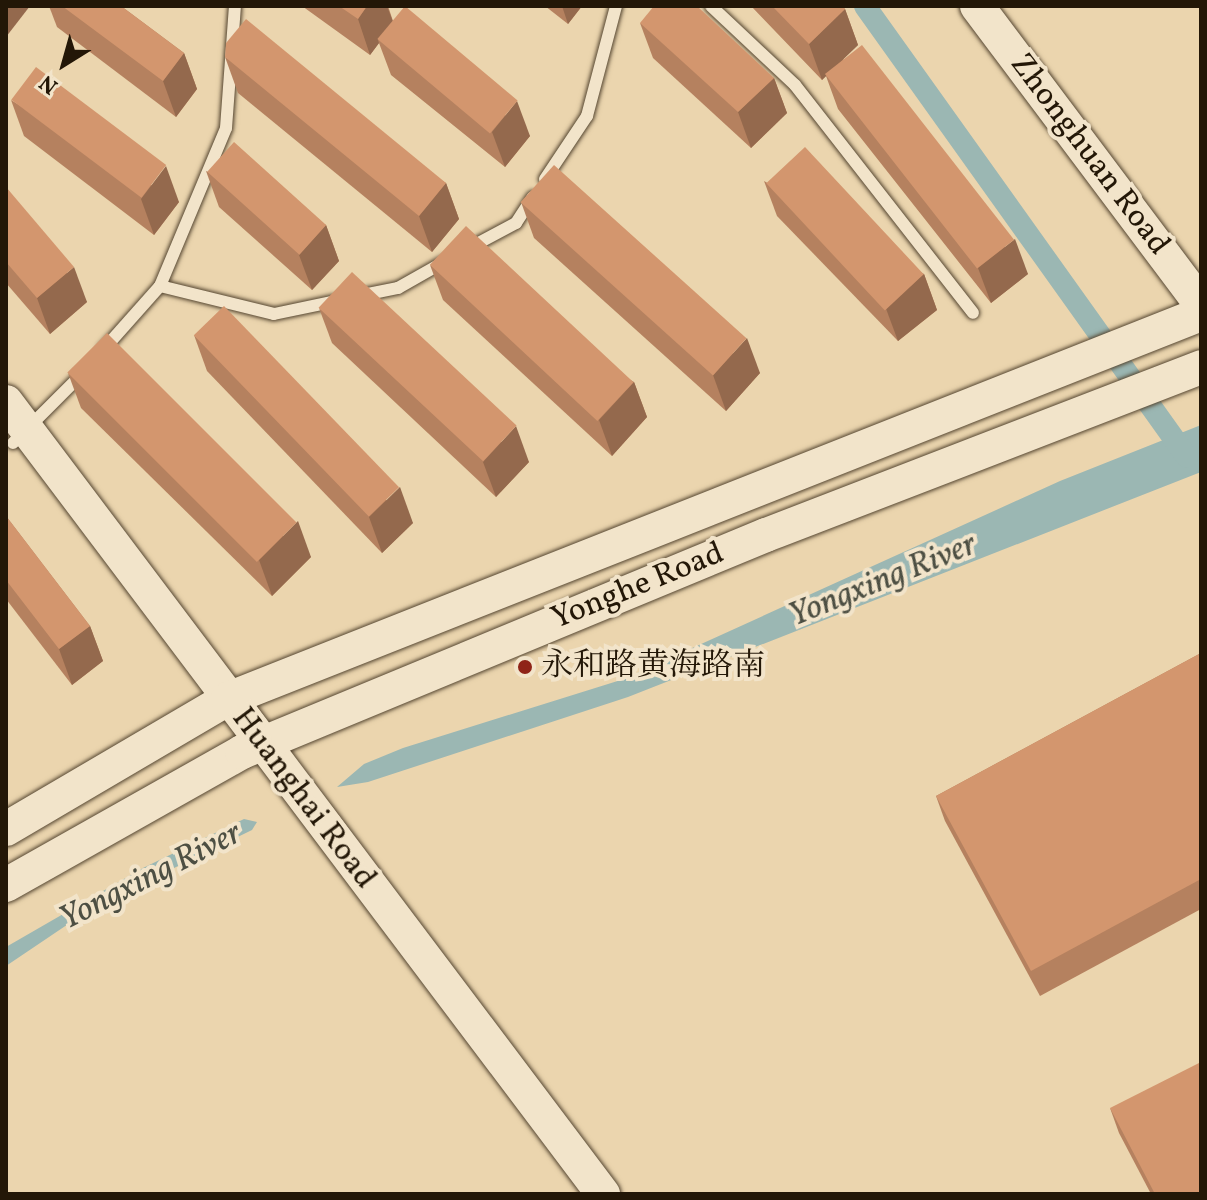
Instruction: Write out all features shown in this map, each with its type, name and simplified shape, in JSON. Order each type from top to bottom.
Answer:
[{"type":"main road","name":"Zhonghuan Road","points":[[978,6],[1201,304]]},
{"type":"main road","name":"Yonghe Road","points":[[6,829],[218,704],[1097,356],[1139,336],[1201,314]]},
{"type":"main road","name":"Yonghe Road","points":[[6,885],[252,748],[766,535],[1126,393],[1201,367]]},
{"type":"main road","name":"Huanghai Road","points":[[6,402],[16,437],[252,748],[603,1194]]},
{"type":"main road","name":"Huanghai Road","points":[[252,748],[581,1194]]},
{"type":"lane","points":[[16,437],[160,286],[226,128],[235,6]]},
{"type":"lane","points":[[160,286],[274,314],[398,288],[516,223],[587,116],[616,6]]},
{"type":"lane","points":[[711,6],[795,85],[973,313]]},
{"type":"water","name":"Yongxing River","points":[[1201,425],[1201,472],[628,697],[368,782],[337,787],[364,764],[403,748],[624,679],[1060,481]]},
{"type":"water","name":"Yongxing River","points":[[244,819],[257,822],[252,830],[92,908],[6,966],[6,947],[143,868]]},
{"type":"building","points":[[62,6],[121,6],[184,53],[163,81]]},
{"type":"building","points":[[339,6],[367,6],[358,19]]},
{"type":"building","points":[[405,6],[518,100],[490,133],[377,39]]},
{"type":"building","points":[[654,6],[697,6],[774,78],[738,112],[640,23]]},
{"type":"building","points":[[772,6],[842,6],[845,9],[809,44]]},
{"type":"building","points":[[246,19],[446,183],[419,216],[225,57],[226,43]]},
{"type":"building","points":[[862,45],[1014,240],[977,269],[825,74]]},
{"type":"building","points":[[36,67],[166,165],[142,198],[11,100]]},
{"type":"building","points":[[234,142],[326,225],[299,255],[207,172]]},
{"type":"building","points":[[805,147],[924,274],[885,310],[766,183]]},
{"type":"building","points":[[554,165],[746,338],[713,375],[521,202]]},
{"type":"building","points":[[6,187],[74,267],[37,298],[6,262]]},
{"type":"building","points":[[466,226],[633,382],[597,421],[430,265]]},
{"type":"building","points":[[352,272],[517,425],[483,461],[319,308]]},
{"type":"building","points":[[224,306],[399,487],[369,516],[194,335]]},
{"type":"building","points":[[107,333],[297,523],[257,562],[67,373]]},
{"type":"building","points":[[6,516],[90,626],[59,649],[6,580]]},
{"type":"building","points":[[1201,653],[1201,879],[1031,971],[936,796]]},
{"type":"building","points":[[1201,1062],[1201,1194],[1155,1194],[1110,1108]]},
{"type":"waterway","points":[[865,6],[1187,457]]},
{"type":"place","name":"永和路黄海路南","points":[[525,667]]}]
